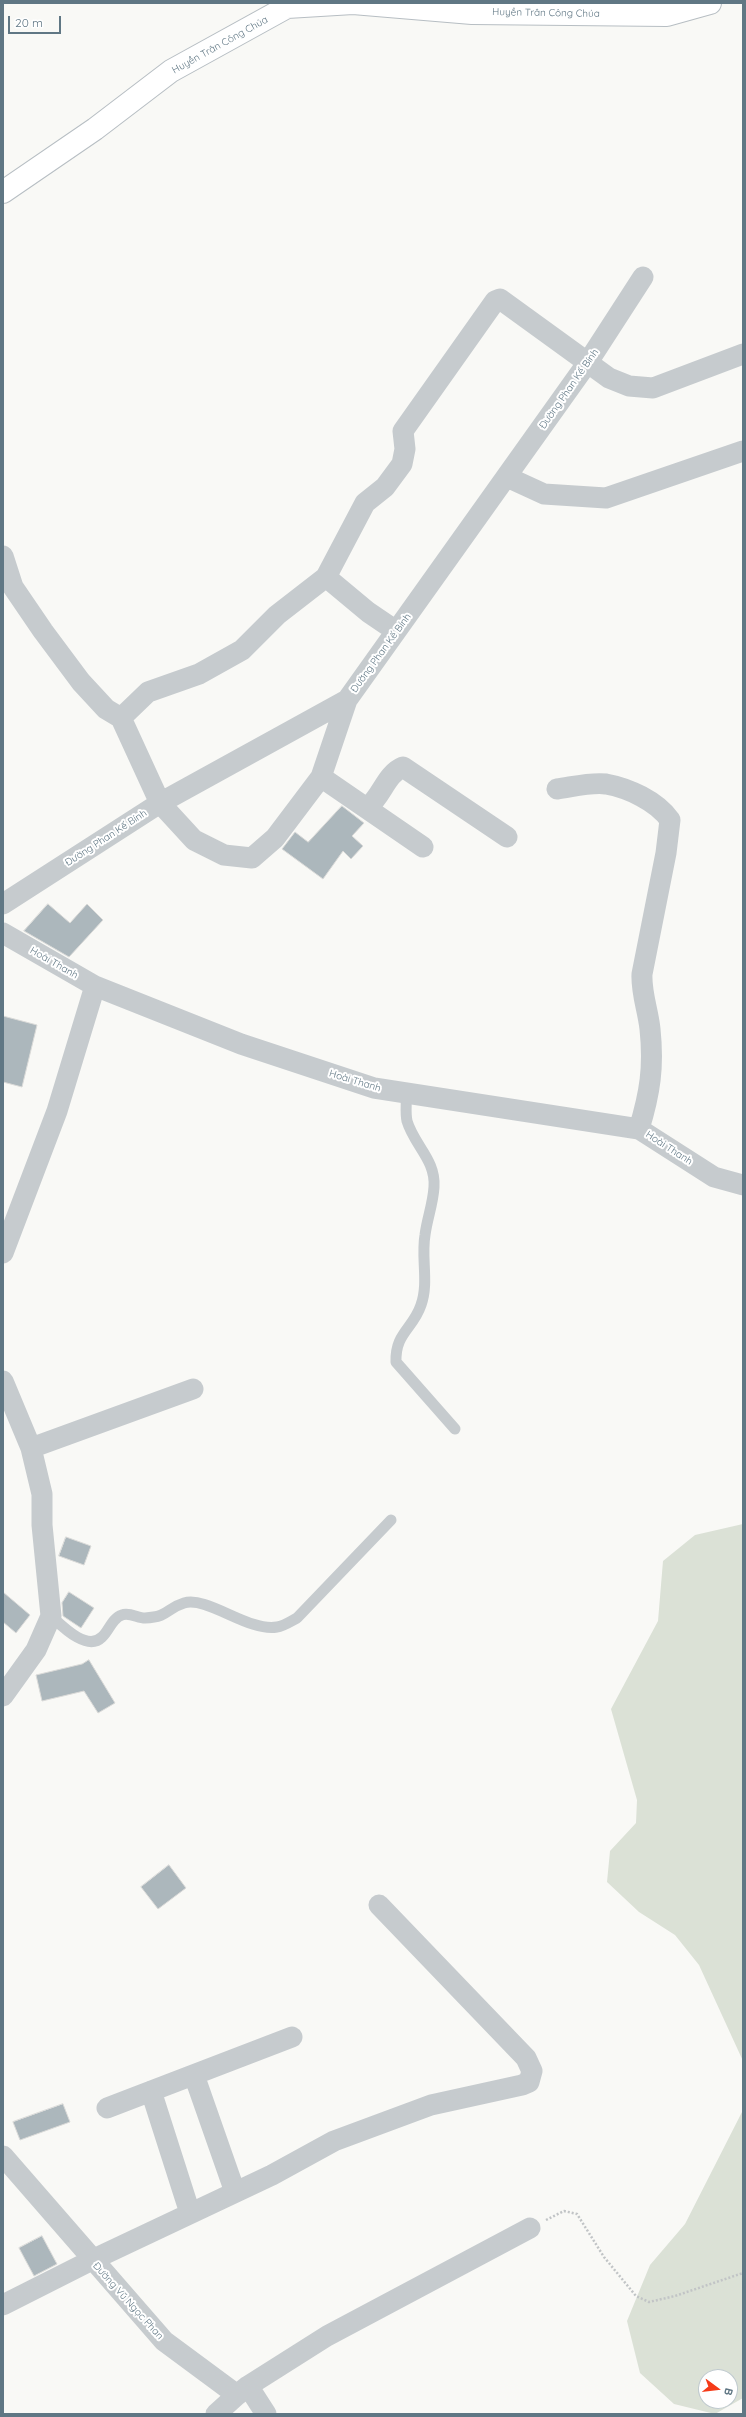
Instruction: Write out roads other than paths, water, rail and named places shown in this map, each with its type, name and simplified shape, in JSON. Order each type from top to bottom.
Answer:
[{"type":"street","name":"Huyền Trân Công Chúa","points":[[3,192],[89,133],[171,71],[287,7],[353,3],[472,12],[667,15],[710,3]]},
{"type":"street","name":"Đường Phan Kế Bính","points":[[3,904],[160,803],[347,700],[588,362],[643,277]]},
{"type":"street","points":[[121,718],[148,692],[199,674],[242,650],[277,615],[326,577],[365,503],[385,487],[402,464],[405,449],[403,431],[495,301],[500,299],[609,378],[629,386],[653,388],[743,354]]},
{"type":"street","points":[[507,477],[544,494],[606,498],[743,451]]},
{"type":"street","points":[[3,556],[13,587],[80,682],[106,709],[121,718],[160,803],[194,840],[224,855],[252,858],[275,838],[321,777],[347,700]]},
{"type":"street","points":[[326,577],[368,612],[396,631]]},
{"type":"street","points":[[368,807],[377,800],[394,771],[403,767],[507,837]]},
{"type":"street","points":[[321,777],[368,807],[423,847]]},
{"type":"street","points":[[556,789],[606,784],[650,801],[664,812],[670,820],[666,853],[642,974],[642,990],[650,1028],[652,1069],[650,1091],[640,1129]]},
{"type":"street","name":"Hoài Thanh","points":[[3,933],[95,986],[241,1044],[374,1088],[640,1129],[714,1177],[743,1185]]},
{"type":"street","points":[[3,1253],[57,1111],[95,986]]},
{"type":"street","points":[[3,1381],[12,1426],[32,1448],[42,1494],[42,1525],[51,1616],[36,1650],[3,1696]]},
{"type":"street","points":[[32,1448],[193,1389]]},
{"type":"street","points":[[3,2305],[190,2212],[272,2175],[334,2141],[431,2105],[522,2085],[529,2082],[532,2071],[526,2058],[379,1905]]},
{"type":"street","points":[[107,2108],[292,2037]]},
{"type":"street","points":[[194,2075],[235,2192]]},
{"type":"street","points":[[151,2091],[190,2212]]},
{"type":"street","name":"Đường Vũ Ngọc Phan","points":[[3,2156],[164,2341],[242,2390],[266,2414]]},
{"type":"street","points":[[216,2414],[242,2390],[327,2336],[530,2228]]},
{"type":"lane","points":[[406,1093],[407,1120],[412,1133],[427,1156],[433,1173],[434,1187],[425,1236],[422,1304],[417,1315],[398,1341],[396,1362],[454,1428]]},
{"type":"lane","points":[[51,1616],[76,1638],[88,1641],[102,1638],[120,1615],[126,1613],[144,1618],[164,1616],[185,1603],[201,1603],[259,1626],[277,1627],[297,1618],[392,1520]]}]
